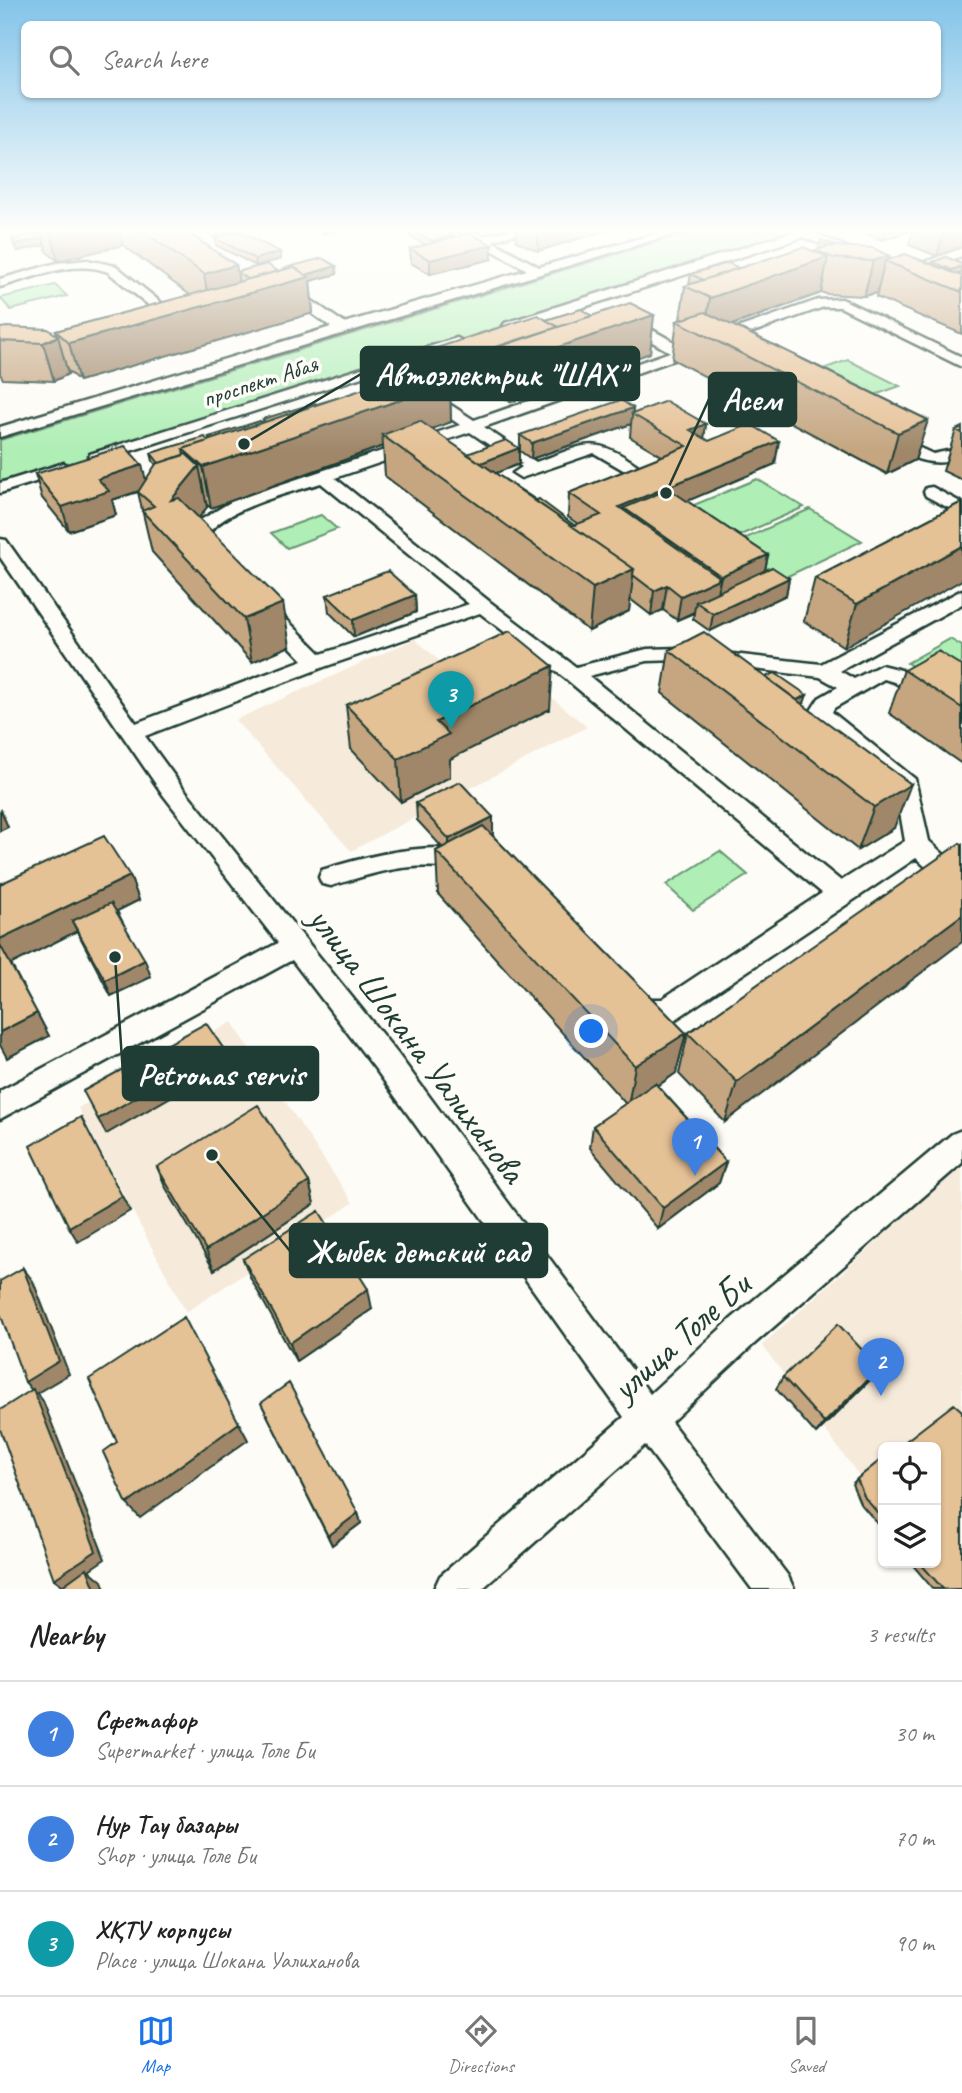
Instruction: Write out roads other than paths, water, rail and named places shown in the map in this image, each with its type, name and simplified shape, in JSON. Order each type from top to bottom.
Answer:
[{"type":"street","points":[[156,328],[184,320],[160,303]]},
{"type":"street","points":[[306,303],[342,328]]},
{"type":"street","name":"проспект Абая","points":[[0,432],[429,303]]},
{"type":"street","points":[[498,330],[582,303]]},
{"type":"street","points":[[593,303],[681,352]]},
{"type":"street","points":[[216,559],[199,535],[205,525],[240,504],[473,426],[823,303]]},
{"type":"street","points":[[842,303],[962,363]]},
{"type":"street","name":"проспект Абая","points":[[0,488],[472,338]]},
{"type":"street","points":[[709,343],[732,355]]},
{"type":"street","points":[[943,354],[962,346]]},
{"type":"street","points":[[381,366],[534,468]]},
{"type":"street","points":[[883,435],[922,457],[935,460],[946,460],[962,453]]},
{"type":"street","points":[[517,475],[594,448],[609,453],[631,468]]},
{"type":"street","points":[[324,477],[482,607],[573,674],[840,894]]},
{"type":"street","points":[[932,492],[962,510]]},
{"type":"street","name":"улица Шокана Уалиханова","points":[[0,544],[172,790],[387,1062],[775,1589]]},
{"type":"street","points":[[824,671],[962,596]]},
{"type":"street","points":[[253,597],[317,663]]},
{"type":"street","points":[[131,733],[317,663],[482,607]]},
{"type":"street","points":[[573,674],[647,655],[680,654],[750,661],[797,670],[824,671],[851,687]]},
{"type":"street","points":[[962,716],[891,673],[881,672],[826,703],[821,712],[828,722],[907,785],[918,845],[962,884]]},
{"type":"street","points":[[619,997],[628,1007],[644,1012],[666,1011],[918,845]]},
{"type":"street","points":[[331,877],[379,861],[408,857],[466,858],[491,864]]},
{"type":"street","points":[[0,1106],[297,945]]},
{"type":"street","name":"улица Толе Би","points":[[453,1589],[648,1419],[742,1332],[962,1144]]},
{"type":"place","name":"Автоэлектрик \"ШАХ\"","points":[[244,444]]},
{"type":"place","name":"Асем","points":[[666,493]]},
{"type":"place","name":"ХҚТУ корпусы","points":[[451,729]]},
{"type":"place","name":"Petronas servis","points":[[115,957]]},
{"type":"place","name":"Жыбек детский сад","points":[[212,1155]]},
{"type":"place","name":"Сфетафор","points":[[695,1176]]},
{"type":"place","name":"Нур Тау базары","points":[[881,1396]]}]
